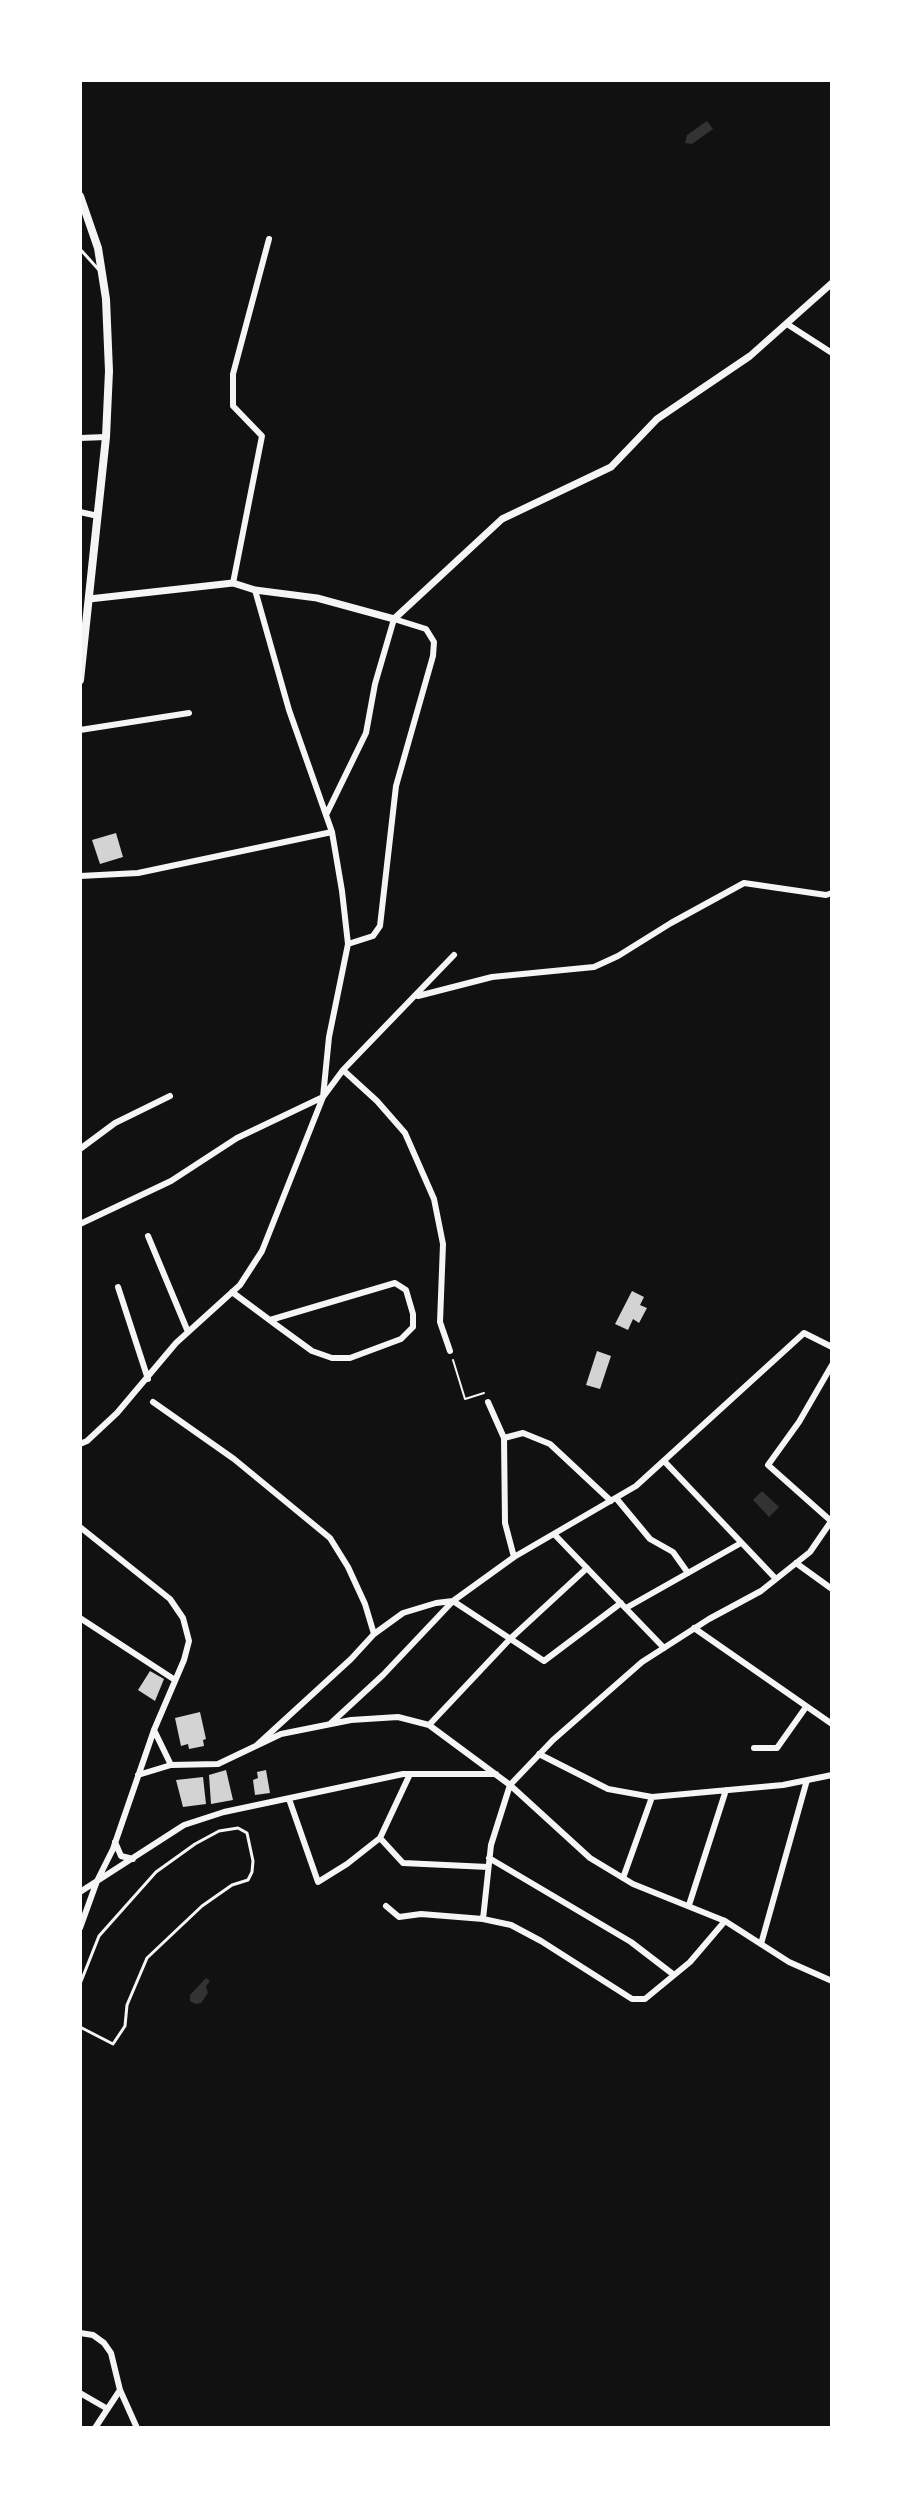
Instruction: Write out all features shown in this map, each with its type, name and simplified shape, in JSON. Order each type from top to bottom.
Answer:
[{"type":"main road","points":[[80,196],[98,248],[106,299],[109,371],[106,437],[80,680]]},
{"type":"street","points":[[233,583],[262,436],[233,406],[233,374],[269,239]]},
{"type":"street","points":[[326,815],[366,733],[375,684],[394,619],[502,519],[611,467],[657,419],[750,356],[832,283]]},
{"type":"street","points":[[787,324],[832,353]]},
{"type":"street","points":[[80,438],[106,437]]},
{"type":"street","points":[[80,512],[98,516]]},
{"type":"street","points":[[89,599],[233,583],[255,590],[317,598],[426,629],[434,642],[433,656],[396,786],[380,926],[366,940],[348,944]]},
{"type":"street","points":[[255,590],[289,710],[332,832],[348,944],[329,1037],[323,1097]]},
{"type":"street","points":[[80,730],[189,713]]},
{"type":"street","points":[[80,876],[138,873],[332,832]]},
{"type":"street","points":[[416,996],[492,977],[594,967],[744,883],[826,895],[832,893]]},
{"type":"street","points":[[80,1444],[117,1413],[188,1332],[240,1285],[262,1251],[323,1097],[343,1070],[454,955]]},
{"type":"street","points":[[343,1070],[377,1101],[405,1133],[434,1199],[443,1244],[440,1322],[450,1351]]},
{"type":"street","points":[[80,1149],[115,1123],[170,1096]]},
{"type":"street","points":[[80,1224],[171,1181],[237,1138],[323,1097]]},
{"type":"street","points":[[148,1236],[188,1332]]},
{"type":"street","points":[[232,1292],[312,1351],[339,1358],[350,1358],[401,1339],[413,1327],[413,1314],[406,1290],[395,1283],[270,1320]]},
{"type":"street","points":[[118,1287],[148,1379]]},
{"type":"street","points":[[328,1725],[383,1675],[453,1601],[514,1557],[636,1486],[804,1333],[832,1347]]},
{"type":"street","points":[[483,1919],[489,1858],[510,1785],[539,1754],[642,1662],[694,1628],[761,1591],[810,1552],[831,1524],[768,1465],[799,1422],[832,1365]]},
{"type":"street","points":[[153,1402],[234,1459],[330,1538],[348,1567],[374,1634]]},
{"type":"street","points":[[488,1402],[504,1438],[505,1523],[514,1557]]},
{"type":"street","points":[[504,1438],[523,1433],[550,1444],[614,1500],[650,1539],[673,1552],[688,1573]]},
{"type":"street","points":[[664,1461],[776,1579]]},
{"type":"street","points":[[80,1527],[170,1599],[180,1611],[189,1641],[80,1926]]},
{"type":"street","points":[[554,1534],[664,1648]]},
{"type":"street","points":[[252,1750],[374,1634],[403,1613],[453,1601],[544,1661],[624,1606],[741,1543]]},
{"type":"street","points":[[796,1563],[832,1589]]},
{"type":"street","points":[[429,1725],[510,1639],[587,1568]]},
{"type":"street","points":[[80,1618],[175,1680]]},
{"type":"street","points":[[694,1628],[832,1724]]},
{"type":"street","points":[[754,1748],[777,1748],[806,1707]]},
{"type":"street","points":[[138,1775],[171,1765],[218,1764],[281,1734],[351,1720],[398,1717],[429,1725],[510,1785],[590,1858],[623,1878],[725,1921],[789,1962],[832,1981]]},
{"type":"street","points":[[154,1730],[171,1765]]},
{"type":"street","points":[[539,1754],[608,1789],[652,1797],[832,1775]]},
{"type":"street","points":[[80,1892],[184,1825],[224,1812],[410,1774],[496,1774]]},
{"type":"street","points":[[289,1799],[318,1882],[380,1838],[410,1774]]},
{"type":"street","points":[[761,1944],[807,1780]]},
{"type":"street","points":[[689,1905],[726,1790]]},
{"type":"street","points":[[623,1878],[652,1797]]},
{"type":"street","points":[[380,1838],[403,1863],[488,1867]]},
{"type":"street","points":[[115,1841],[121,1856],[133,1859]]},
{"type":"street","points":[[489,1858],[631,1942],[674,1975]]},
{"type":"street","points":[[386,1906],[399,1917],[421,1914],[483,1919],[511,1925],[632,1999],[645,1999],[690,1962],[725,1921]]},
{"type":"street","points":[[80,2333],[93,2335],[111,2353],[120,2390],[137,2428]]},
{"type":"street","points":[[95,2428],[120,2390]]},
{"type":"street","points":[[80,2393],[106,2408]]},
{"type":"lane","points":[[80,249],[101,272]]},
{"type":"lane","points":[[80,1984],[99,1936],[156,1872],[219,1831],[238,1828],[247,1833],[253,1861],[248,1880],[232,1885],[202,1906],[147,1958],[127,2005],[125,2026],[113,2044],[80,2027]]},
{"type":"path","points":[[450,1351],[465,1399],[484,1393]]},
{"type":"shaded area","points":[[707,121],[713,129],[692,144],[685,143],[687,135]]},
{"type":"shaded area","points":[[762,1491],[779,1507],[769,1517],[753,1500]]},
{"type":"shaded area","points":[[206,1978],[210,1981],[206,1986],[208,1993],[201,2003],[195,2004],[190,2001],[190,1995]]},
{"type":"building","points":[[116,833],[123,857],[100,864],[92,840]]},
{"type":"building","points":[[632,1291],[644,1297],[640,1305],[647,1308],[639,1323],[633,1319],[628,1330],[615,1324]]},
{"type":"building","points":[[597,1351],[611,1356],[600,1389],[586,1385]]},
{"type":"building","points":[[150,1671],[164,1679],[155,1701],[138,1690]]},
{"type":"building","points":[[200,1712],[206,1739],[203,1740],[204,1746],[189,1749],[188,1744],[181,1746],[175,1718]]},
{"type":"building","points":[[226,1770],[233,1800],[211,1804],[209,1775]]},
{"type":"building","points":[[266,1770],[270,1793],[255,1795],[253,1780],[258,1778],[257,1772]]},
{"type":"building","points":[[203,1777],[206,1804],[183,1807],[176,1780]]}]
